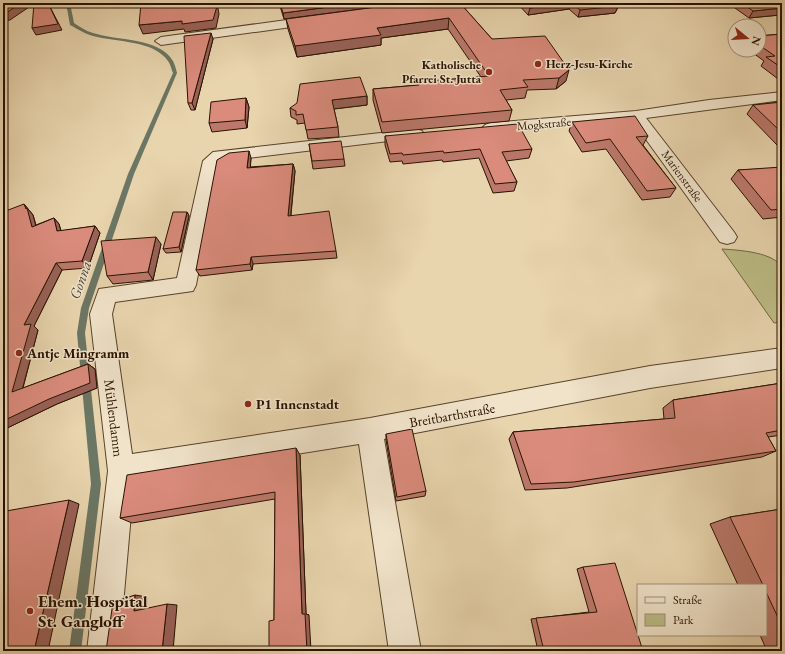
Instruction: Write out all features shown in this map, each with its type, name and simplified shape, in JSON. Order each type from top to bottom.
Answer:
[{"type":"street","points":[[161,41],[330,18]]},
{"type":"street","name":"Mogkstraße","points":[[474,130],[636,115],[709,104],[782,96]]},
{"type":"street","name":"Marienstraße","points":[[636,115],[727,237]]},
{"type":"street","name":"Mühlendamm","points":[[103,651],[121,471],[101,314],[106,296],[186,285],[202,217],[211,161],[219,156],[230,153],[434,133]]},
{"type":"street","name":"Breitbarthstraße","points":[[121,471],[138,466],[370,430],[650,377],[782,358]]},
{"type":"street","points":[[370,430],[405,651]]},
{"type":"green space","points":[[722,249],[765,255],[779,263],[783,273],[782,322],[774,323]]},
{"type":"building","points":[[3,3],[21,3],[3,14]]},
{"type":"building","points":[[34,3],[48,3],[58,24],[32,28]]},
{"type":"building","points":[[141,3],[216,3],[217,6],[213,20],[182,24],[182,21],[139,25]]},
{"type":"building","points":[[280,3],[359,3],[283,13]]},
{"type":"building","points":[[407,3],[460,3],[492,39],[545,36],[569,70],[559,78],[523,80],[528,87],[500,90],[512,110],[382,122],[373,89],[419,85],[418,82],[489,76],[449,18],[377,28],[381,35],[295,46],[286,19]]},
{"type":"building","points":[[525,3],[568,3],[530,8]]},
{"type":"building","points":[[572,3],[614,3],[618,6],[580,10]]},
{"type":"building","points":[[742,3],[777,3],[782,6],[782,8],[753,11]]},
{"type":"building","points":[[211,33],[192,103],[188,103],[184,36]]},
{"type":"building","points":[[782,34],[782,68],[767,58],[775,56],[767,50],[767,35]]},
{"type":"building","points":[[360,77],[367,96],[332,100],[338,127],[306,130],[303,114],[296,115],[296,111],[290,108],[297,103],[300,84]]},
{"type":"building","points":[[246,98],[245,120],[209,123],[211,102]]},
{"type":"building","points":[[782,102],[782,133],[753,105]]},
{"type":"building","points":[[635,116],[648,136],[636,137],[676,188],[647,191],[610,139],[586,143],[572,122]]},
{"type":"building","points":[[518,124],[532,149],[502,152],[517,182],[495,184],[480,149],[444,153],[443,151],[403,155],[402,153],[390,154],[385,136]]},
{"type":"building","points":[[341,141],[344,159],[312,161],[309,144]]},
{"type":"building","points":[[249,151],[247,168],[293,164],[288,216],[329,211],[336,251],[251,257],[250,264],[196,270],[217,160],[229,153]]},
{"type":"building","points":[[782,167],[782,209],[771,210],[738,170]]},
{"type":"building","points":[[24,204],[26,209],[27,208],[32,227],[54,218],[57,231],[95,226],[82,261],[56,263],[24,325],[31,324],[12,392],[88,364],[90,383],[49,399],[3,421],[3,212]]},
{"type":"building","points":[[173,212],[187,212],[179,247],[163,249]]},
{"type":"building","points":[[156,237],[148,272],[107,276],[101,241]]},
{"type":"building","points":[[782,383],[782,430],[766,433],[776,451],[574,482],[531,484],[513,432],[675,418],[673,400]]},
{"type":"building","points":[[412,429],[426,491],[397,497],[386,434]]},
{"type":"building","points":[[296,448],[302,614],[305,614],[307,651],[269,651],[269,621],[274,620],[275,492],[120,518],[127,475]]},
{"type":"building","name":"Ehem. Hospital St. Gangloff","points":[[69,500],[34,651],[3,651],[3,521],[6,511]]},
{"type":"building","points":[[782,509],[782,626],[767,594],[767,584],[763,584],[730,517]]},
{"type":"building","points":[[615,563],[643,651],[544,651],[536,618],[597,612],[583,567]]},
{"type":"building","points":[[135,595],[134,611],[167,604],[162,651],[106,651],[113,602]]},
{"type":"waterway","name":"Gonna","points":[[68,3],[72,24],[85,32],[94,35],[130,41],[154,48],[164,54],[171,62],[175,73],[131,174],[85,308],[81,333],[96,484],[75,651]]},
{"type":"place","name":"Herz-Jesu-Kirche","points":[[538,64]]},
{"type":"place","name":"Katholische Pfarrei St. Jutta","points":[[489,72]]},
{"type":"place","name":"Antje Mingramm","points":[[19,353]]},
{"type":"place","name":"P1 Innenstadt","points":[[248,404]]},
{"type":"place","name":"Ehem. Hospital St. Gangloff","points":[[30,611]]}]
